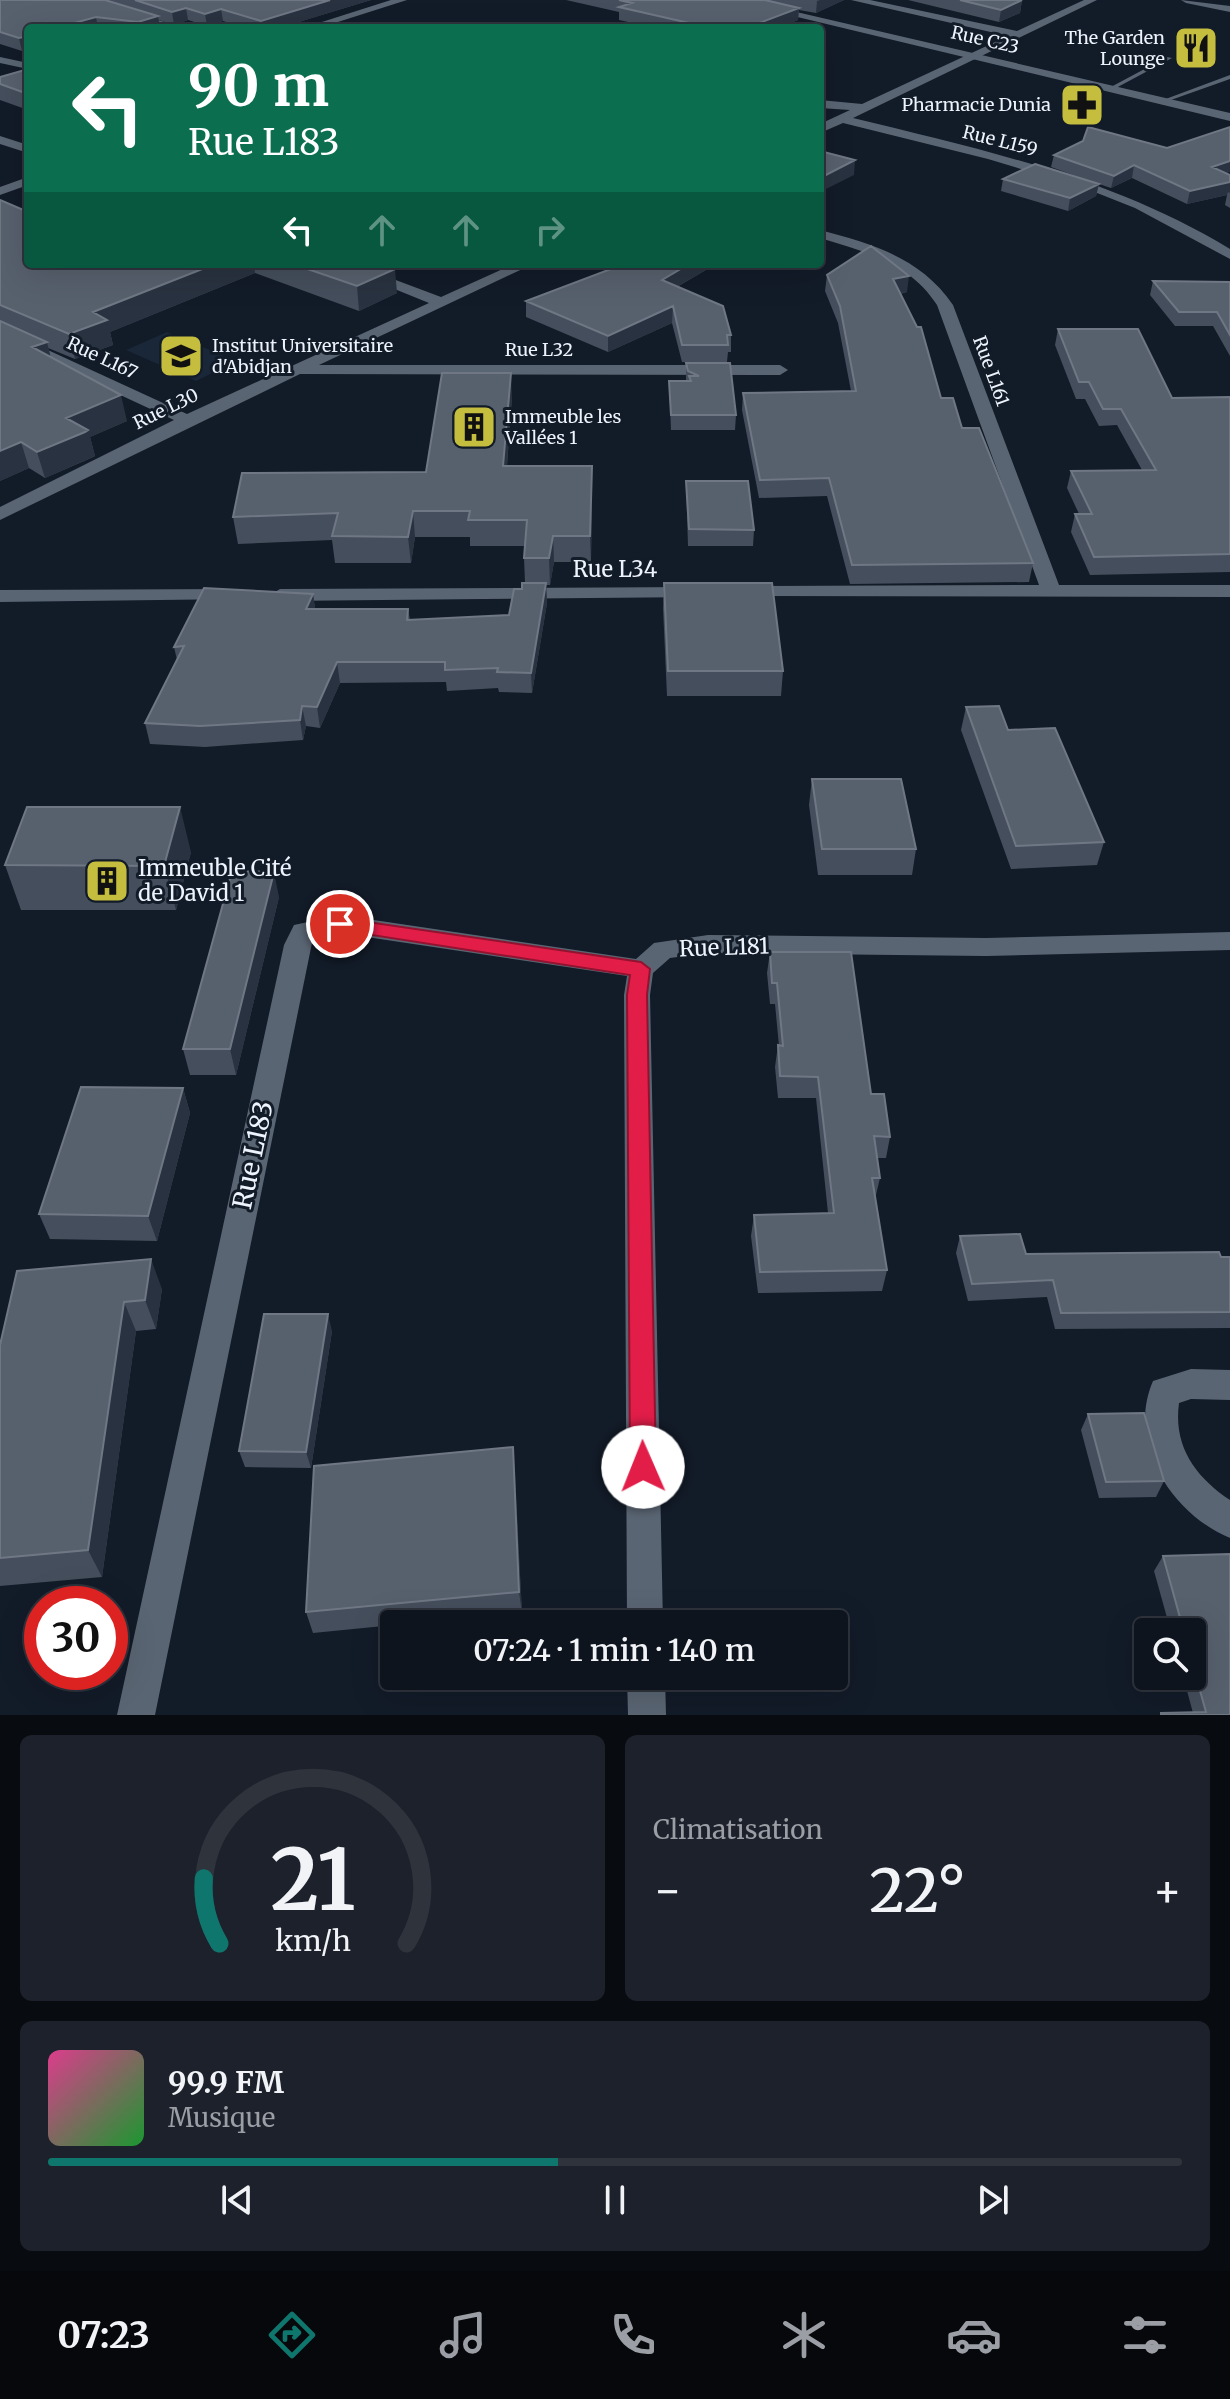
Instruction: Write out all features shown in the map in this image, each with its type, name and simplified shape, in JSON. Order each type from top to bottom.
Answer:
[{"type":"street","points":[[83,0],[166,24]]},
{"type":"street","points":[[321,24],[402,0]]},
{"type":"street","name":"Rue C23","points":[[732,0],[1230,117]]},
{"type":"street","points":[[856,0],[1019,35]]},
{"type":"street","points":[[824,127],[1092,0]]},
{"type":"street","points":[[1186,0],[1230,9]]},
{"type":"street","points":[[0,60],[24,65]]},
{"type":"street","points":[[824,104],[863,108]]},
{"type":"street","name":"Rue L159","points":[[842,119],[1077,180],[1159,212],[1230,255]]},
{"type":"street","points":[[0,140],[24,148]]},
{"type":"street","points":[[0,191],[24,182]]},
{"type":"street","name":"Rue L161","points":[[824,235],[888,254],[914,267],[934,284],[945,305],[1051,591]]},
{"type":"street","points":[[350,268],[442,303]]},
{"type":"street","name":"Rue L30","points":[[0,514],[187,420],[517,268]]},
{"type":"street","name":"Rue L167","points":[[0,333],[187,420]]},
{"type":"street","name":"Rue L32","points":[[297,370],[780,370]]},
{"type":"street","name":"Rue L34","points":[[0,596],[1230,591]]},
{"type":"street","name":"Rue L183","points":[[136,1715],[297,945],[303,931],[340,924],[641,969]]},
{"type":"street","name":"Rue L181","points":[[641,969],[663,950],[708,944],[1001,947],[1230,941]]},
{"type":"street","points":[[641,969],[637,995],[645,1610]]},
{"type":"street","points":[[1230,1385],[1191,1384],[1165,1392],[1159,1414],[1173,1471],[1193,1494],[1230,1521]]},
{"type":"street","points":[[646,1690],[647,1715]]},
{"type":"lane","points":[[1112,88],[1169,58]]},
{"type":"lane","points":[[1166,100],[1230,77]]},
{"type":"shaded area","name":"Institut Universitaire d'Abidjan","points":[[167,332],[236,361],[196,381],[126,350]]},
{"type":"building","points":[[0,0],[105,0],[158,16],[138,22],[96,17],[71,24],[24,24],[24,37],[19,38],[0,32]]},
{"type":"building","points":[[135,0],[330,0],[261,21],[221,9],[205,14],[186,8],[172,12]]},
{"type":"building","points":[[619,0],[765,0],[799,8],[757,24],[693,24],[619,7],[632,3]]},
{"type":"building","points":[[960,0],[1022,0],[1001,10]]},
{"type":"building","points":[[24,70],[24,93],[0,84],[0,77]]},
{"type":"building","points":[[1088,127],[1167,148],[1230,127],[1230,161],[1212,167],[1230,175],[1230,182],[1190,191],[1134,165],[1114,176],[1054,155],[1083,141]]},
{"type":"building","points":[[824,152],[855,160],[824,176]]},
{"type":"building","points":[[1035,164],[1099,184],[1070,198],[1003,179]]},
{"type":"building","points":[[0,200],[24,210],[24,268],[205,268],[93,312],[107,320],[69,334],[0,305]]},
{"type":"building","points":[[871,246],[909,276],[893,279],[917,327],[921,327],[941,398],[953,398],[962,428],[979,428],[1033,563],[852,565],[829,478],[760,480],[743,393],[856,391],[840,306],[827,275]]},
{"type":"building","points":[[305,268],[395,269],[357,286]]},
{"type":"building","points":[[613,268],[682,268],[662,280],[723,306],[731,335],[727,335],[728,345],[682,345],[673,306],[608,336],[526,301]]},
{"type":"building","points":[[1153,281],[1230,282],[1230,335],[1217,312],[1179,312]]},
{"type":"building","points":[[0,321],[47,342],[32,347],[121,395],[66,418],[88,430],[85,432],[37,452],[21,442],[0,451]]},
{"type":"building","points":[[1058,329],[1138,329],[1172,398],[1230,397],[1230,554],[1094,557],[1075,514],[1092,514],[1071,471],[1156,470],[1121,409],[1103,409],[1089,382],[1079,382]]},
{"type":"building","points":[[686,363],[730,363],[736,415],[671,415],[669,381],[691,381],[689,376],[699,376],[688,371]]},
{"type":"building","points":[[442,373],[511,373],[503,466],[592,466],[590,536],[553,536],[549,558],[524,558],[527,520],[468,520],[470,511],[413,511],[408,537],[332,536],[338,513],[233,517],[242,473],[426,472]]},
{"type":"building","points":[[686,481],[748,481],[754,530],[689,529]]},
{"type":"building","points":[[522,583],[546,583],[531,673],[497,672],[498,668],[445,670],[445,662],[337,662],[317,707],[302,706],[300,720],[200,726],[145,723],[184,646],[174,647],[204,588],[313,594],[306,609],[408,609],[407,620],[509,615],[514,589],[522,589]]},
{"type":"building","points":[[664,583],[772,583],[783,671],[668,671]]},
{"type":"building","points":[[999,706],[1008,730],[1055,728],[1104,842],[1016,846],[966,707]]},
{"type":"building","points":[[812,779],[901,779],[916,849],[822,849]]},
{"type":"building","points":[[27,807],[180,807],[164,866],[5,865]]},
{"type":"building","points":[[232,871],[274,872],[230,1049],[183,1049]]},
{"type":"building","points":[[770,952],[851,952],[871,1094],[884,1094],[890,1137],[874,1136],[880,1178],[872,1178],[887,1270],[760,1272],[754,1215],[834,1213],[818,1077],[780,1076],[778,1045],[783,1046],[777,983],[772,983]]},
{"type":"building","points":[[81,1087],[183,1088],[148,1216],[39,1214]]},
{"type":"building","points":[[1020,1234],[1026,1254],[1219,1252],[1221,1257],[1230,1257],[1230,1312],[1061,1313],[1053,1280],[972,1284],[960,1236]]},
{"type":"building","points":[[151,1259],[145,1300],[124,1302],[88,1550],[0,1558],[0,1345],[17,1271]]},
{"type":"building","points":[[264,1314],[328,1314],[306,1452],[239,1451]]},
{"type":"building","points":[[1144,1413],[1164,1481],[1106,1482],[1088,1414]]},
{"type":"building","points":[[513,1447],[519,1592],[306,1612],[314,1466]]},
{"type":"building","points":[[1230,1554],[1230,1715],[1161,1715],[1206,1712],[1200,1690],[1206,1690],[1206,1618],[1180,1618],[1163,1556]]},
{"type":"place","name":"The Garden Lounge","points":[[1196,48]]},
{"type":"place","name":"Pharmacie Dunia","points":[[1082,105]]},
{"type":"place","name":"Institut Universitaire d'Abidjan","points":[[181,356]]},
{"type":"place","name":"Immeuble les Vallées 1","points":[[474,427]]},
{"type":"place","name":"Immeuble Cité de David 1","points":[[107,881]]},
{"type":"route","points":[[340,924],[641,969],[637,995],[643,1467]]}]
